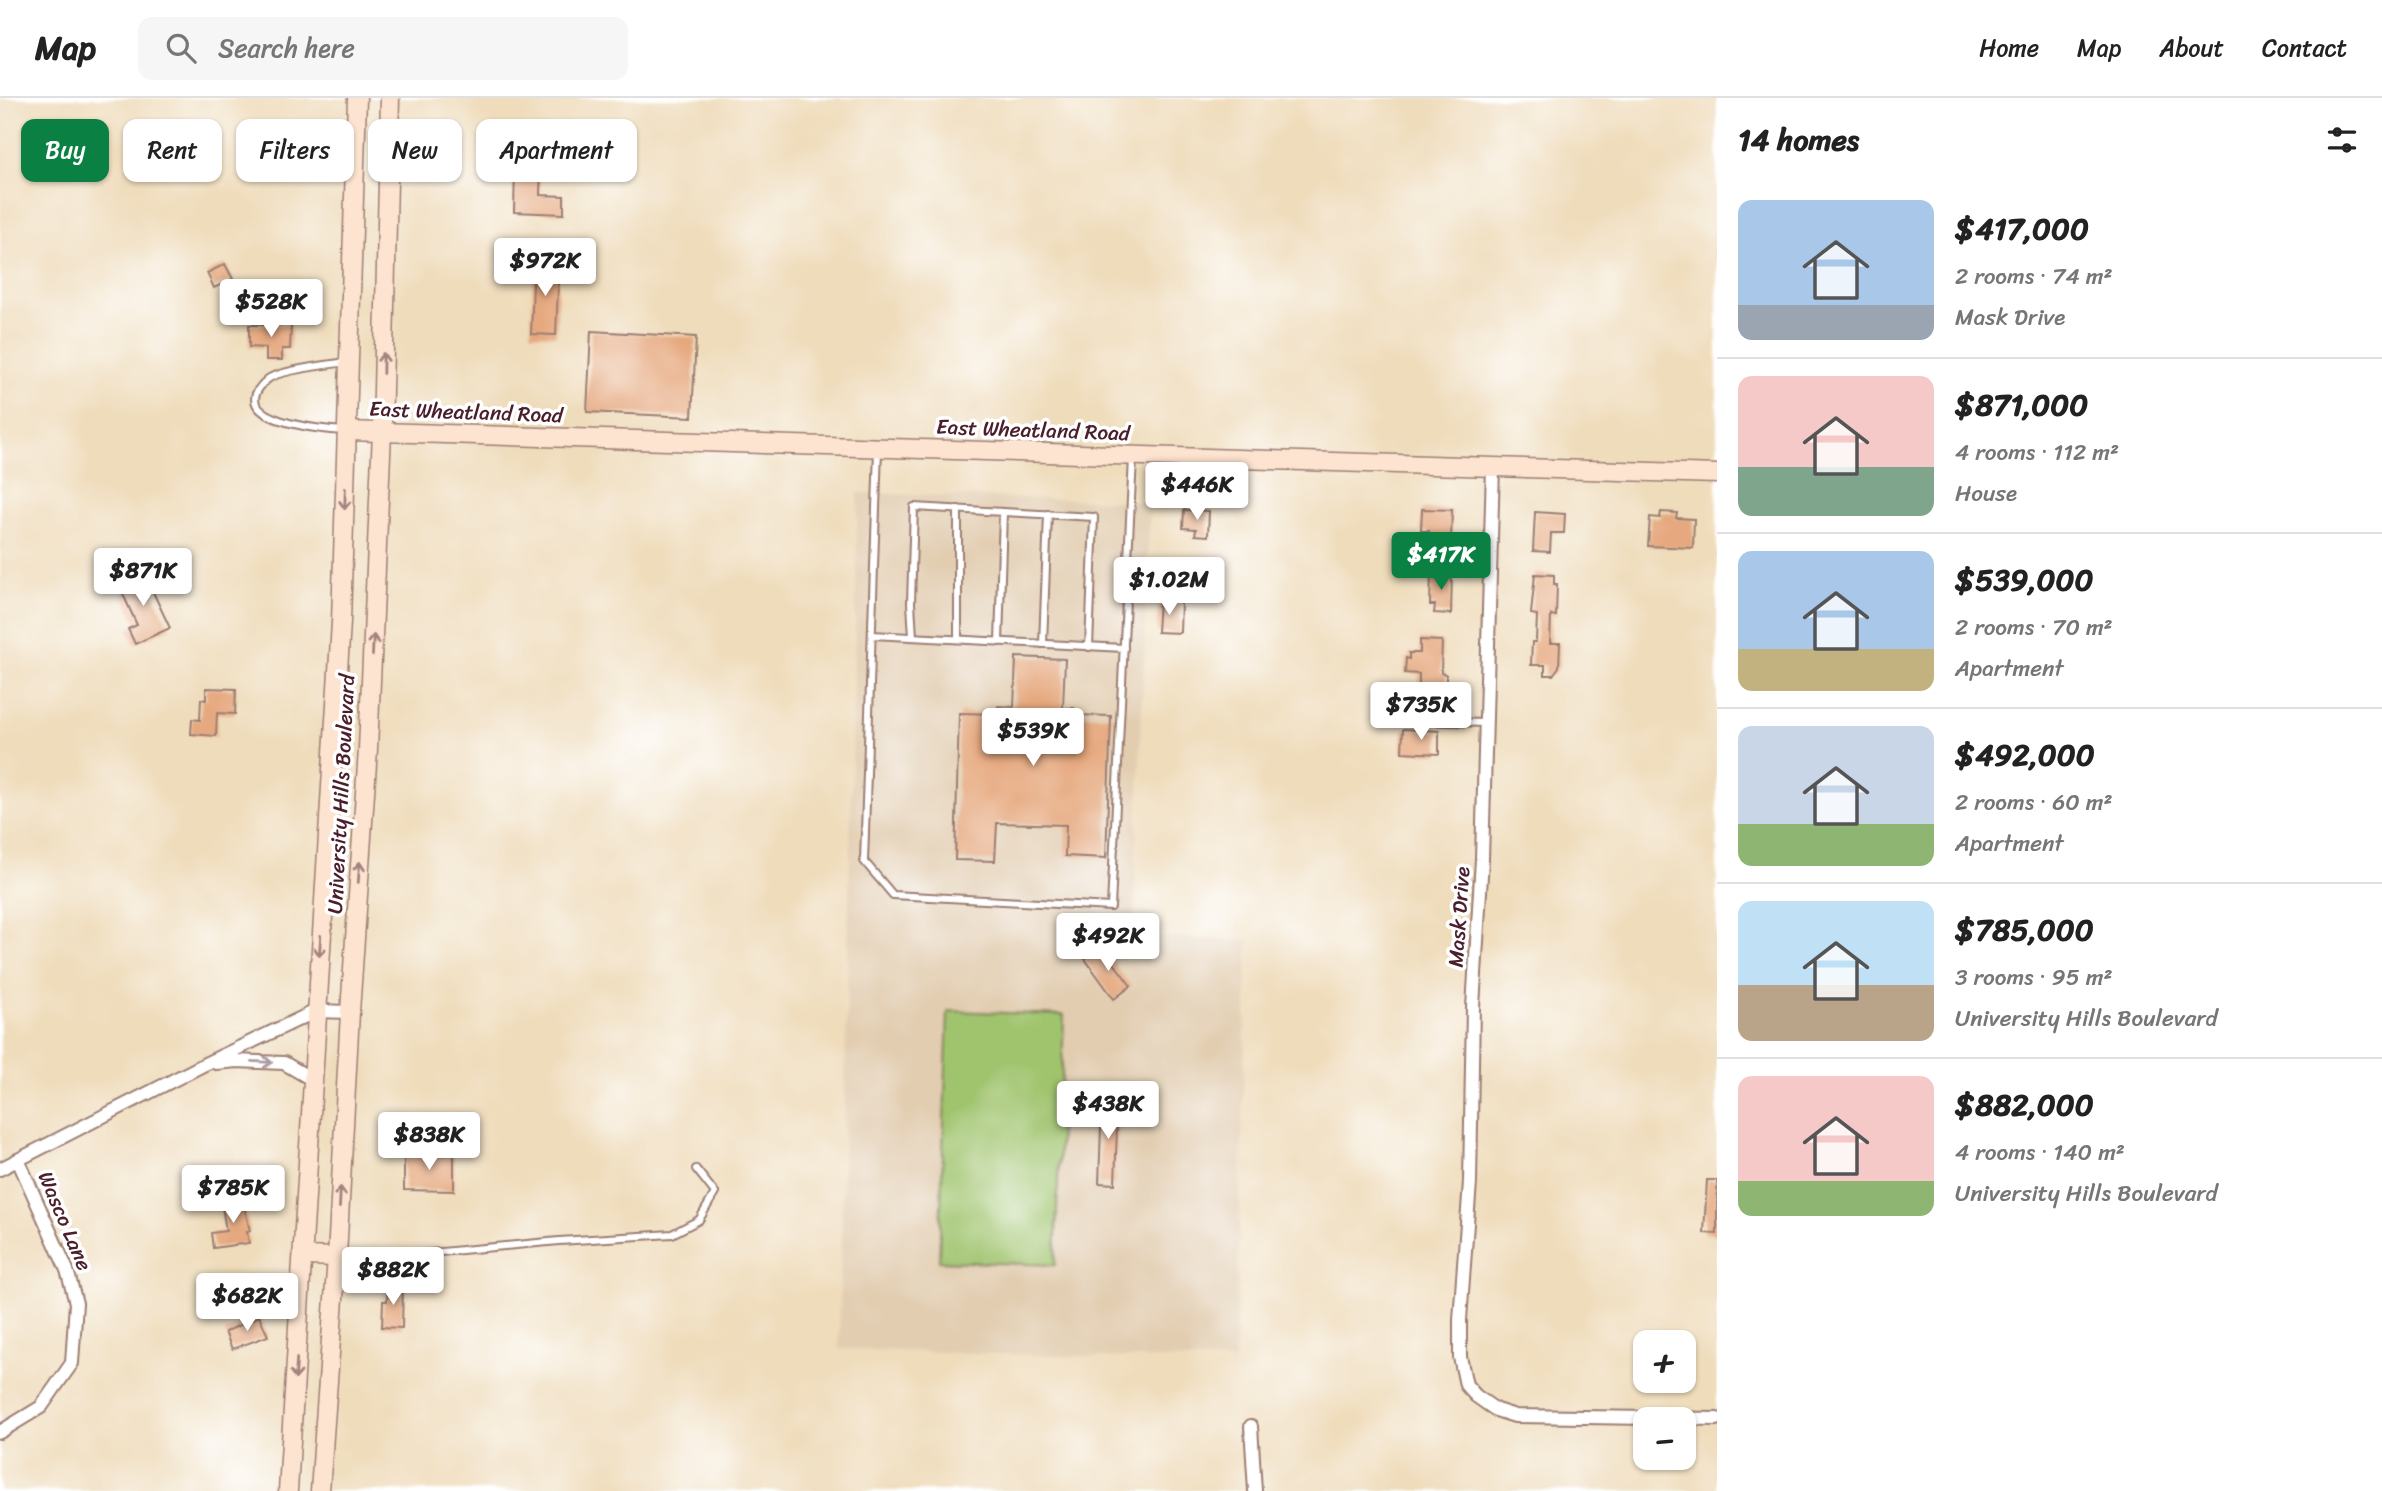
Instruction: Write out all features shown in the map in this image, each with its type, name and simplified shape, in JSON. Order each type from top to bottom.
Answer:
[{"type":"main road","name":"University Hills Boulevard","points":[[288,1491],[340,635],[357,98]]},
{"type":"main road","name":"University Hills Boulevard","points":[[320,1491],[368,749],[382,432],[390,98]]},
{"type":"main road","points":[[354,212],[387,213]]},
{"type":"main road","points":[[352,263],[386,264]]},
{"type":"main road","name":"East Wheatland Road","points":[[347,431],[1717,474]]},
{"type":"main road","points":[[303,1256],[337,1257]]},
{"type":"street","name":"Mask Drive","points":[[1493,467],[1487,723],[1473,1007],[1470,1182],[1460,1320],[1461,1369],[1466,1385],[1475,1396],[1496,1410],[1515,1416],[1717,1419]]},
{"type":"street","points":[[0,1170],[205,1064],[316,1011],[350,1012]]},
{"type":"street","points":[[205,1064],[237,1061],[284,1063],[313,1080]]},
{"type":"street","name":"Wasco Lane","points":[[0,1432],[41,1407],[72,1363],[73,1351],[76,1303],[67,1270],[18,1160]]},
{"type":"street","points":[[1251,1426],[1255,1491]]},
{"type":"lane","points":[[347,431],[326,430],[265,415],[258,407],[257,394],[269,377],[349,362]]},
{"type":"lane","points":[[878,448],[864,861],[893,895],[1111,906],[1133,456]]},
{"type":"lane","points":[[913,637],[911,603],[914,507],[1048,514],[1094,517],[1089,647]]},
{"type":"lane","points":[[958,509],[958,639]]},
{"type":"lane","points":[[999,642],[1003,512]]},
{"type":"lane","points":[[1043,644],[1048,514]]},
{"type":"lane","points":[[872,635],[1124,648]]},
{"type":"lane","points":[[1380,720],[1487,723]]},
{"type":"lane","points":[[337,1257],[368,1259],[559,1241],[672,1234],[699,1220],[715,1193],[696,1170]]},
{"type":"shaded area","points":[[858,493],[1150,502],[1133,936],[1248,940],[1235,1361],[839,1349]]},
{"type":"green space","points":[[948,1011],[1064,1015],[1055,1265],[939,1261]]},
{"type":"building","points":[[515,182],[540,182],[540,195],[564,196],[564,214],[514,212]]},
{"type":"building","points":[[534,260],[559,261],[556,335],[531,334]]},
{"type":"building","points":[[225,264],[233,279],[214,288],[207,273]]},
{"type":"building","points":[[249,325],[291,325],[290,349],[282,349],[282,360],[266,360],[266,348],[249,347]]},
{"type":"building","points":[[591,331],[696,337],[692,417],[587,412]]},
{"type":"building","points":[[1422,509],[1452,510],[1451,540],[1428,541],[1429,531],[1421,531]]},
{"type":"building","points":[[1184,510],[1209,511],[1208,536],[1195,535],[1196,529],[1183,528]]},
{"type":"building","points":[[1535,512],[1565,514],[1564,533],[1551,533],[1550,552],[1533,551]]},
{"type":"building","points":[[1661,512],[1677,513],[1676,518],[1694,519],[1693,548],[1648,546],[1650,517],[1660,518]]},
{"type":"building","points":[[143,571],[170,628],[135,644],[128,629],[137,625],[118,583]]},
{"type":"building","points":[[1431,572],[1452,573],[1451,614],[1434,613],[1435,605],[1430,605]]},
{"type":"building","points":[[1535,574],[1554,575],[1554,584],[1557,584],[1556,616],[1551,615],[1550,643],[1560,643],[1559,667],[1553,675],[1545,675],[1545,665],[1531,665],[1532,642],[1536,642],[1537,615],[1531,614]]},
{"type":"building","points":[[1159,600],[1181,601],[1180,633],[1157,632]]},
{"type":"building","points":[[1420,640],[1442,641],[1441,673],[1446,674],[1446,687],[1419,685],[1419,674],[1405,673],[1409,653],[1420,653]]},
{"type":"building","points":[[1016,657],[1065,659],[1063,708],[1074,708],[1074,715],[1111,716],[1106,858],[1065,856],[1066,825],[997,823],[995,861],[955,860],[959,713],[998,714],[998,706],[1014,707]]},
{"type":"building","points":[[206,688],[236,689],[235,714],[217,713],[216,736],[191,734],[192,719],[200,720],[201,699],[206,700]]},
{"type":"building","points":[[1403,729],[1439,731],[1439,754],[1402,752]]},
{"type":"building","points":[[1102,947],[1131,986],[1114,999],[1085,959]]},
{"type":"building","points":[[1102,1098],[1118,1099],[1115,1184],[1099,1183]]},
{"type":"building","points":[[404,1154],[454,1155],[454,1191],[404,1190]]},
{"type":"building","points":[[1707,1180],[1717,1180],[1717,1234],[1704,1233]]},
{"type":"building","points":[[242,1197],[250,1231],[247,1232],[249,1243],[213,1248],[211,1233],[226,1231],[221,1200]]},
{"type":"building","points":[[388,1284],[403,1284],[402,1328],[382,1327],[383,1301],[387,1301]]},
{"type":"building","points":[[259,1316],[268,1336],[232,1349],[225,1332]]}]
